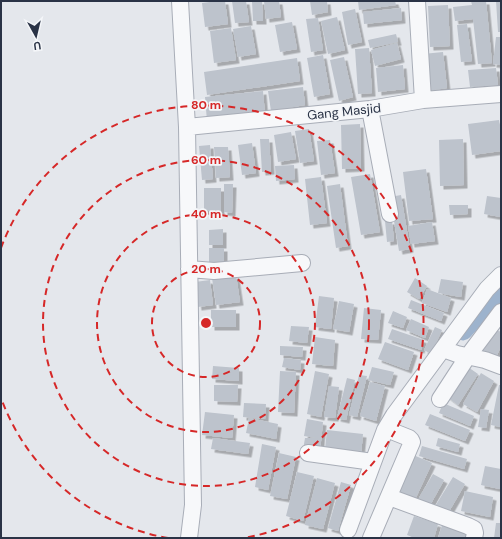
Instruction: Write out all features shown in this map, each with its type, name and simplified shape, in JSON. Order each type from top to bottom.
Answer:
[{"type":"street","points":[[180,1],[187,127],[193,505],[189,538]]},
{"type":"street","points":[[417,1],[423,100]]},
{"type":"street","name":"Gang Masjid","points":[[187,127],[370,109],[423,100],[501,94]]},
{"type":"street","points":[[370,109],[390,214]]},
{"type":"street","points":[[189,269],[214,271],[302,263]]},
{"type":"street","points":[[440,399],[453,352],[487,289],[501,275]]},
{"type":"street","points":[[348,530],[373,462],[387,430],[453,352],[501,312]]},
{"type":"street","points":[[453,352],[485,360],[501,366]]},
{"type":"street","points":[[371,538],[412,444],[412,440],[409,438],[387,430]]},
{"type":"street","points":[[308,453],[373,462]]},
{"type":"street","points":[[388,497],[468,526],[474,529],[474,538]]},
{"type":"building","points":[[225,1],[228,24],[205,27],[202,3]]},
{"type":"building","points":[[232,1],[246,1],[249,22],[235,23]]},
{"type":"building","points":[[252,1],[262,1],[263,21],[253,21]]},
{"type":"building","points":[[264,1],[279,1],[281,17],[266,19]]},
{"type":"building","points":[[310,1],[327,1],[328,12],[312,15]]},
{"type":"building","points":[[358,1],[395,1],[396,5],[359,10]]},
{"type":"building","points":[[471,1],[486,1],[492,63],[478,64],[473,19],[455,21],[453,7],[472,5]]},
{"type":"building","points":[[496,1],[501,1],[501,32],[498,32]]},
{"type":"building","points":[[448,5],[450,46],[430,47],[428,6]]},
{"type":"building","points":[[401,8],[402,20],[364,24],[363,12]]},
{"type":"building","points":[[355,9],[362,42],[348,45],[342,12]]},
{"type":"building","points":[[337,17],[345,50],[328,54],[321,21]]},
{"type":"building","points":[[318,18],[323,50],[311,52],[306,19]]},
{"type":"building","points":[[292,22],[297,49],[280,52],[275,25]]},
{"type":"building","points":[[467,24],[472,61],[461,62],[457,25]]},
{"type":"building","points":[[251,26],[256,54],[238,57],[233,29]]},
{"type":"building","points":[[231,28],[236,60],[214,63],[210,31]]},
{"type":"building","points":[[396,34],[398,42],[370,48],[368,40]]},
{"type":"building","points":[[496,37],[501,37],[501,65],[493,64]]},
{"type":"building","points":[[397,43],[401,59],[375,66],[371,50]]},
{"type":"building","points":[[369,48],[372,93],[358,94],[355,49]]},
{"type":"building","points":[[443,52],[447,88],[428,91],[423,54]]},
{"type":"building","points":[[323,55],[330,94],[314,97],[307,58]]},
{"type":"building","points":[[344,57],[353,97],[339,101],[330,60]]},
{"type":"building","points":[[297,58],[300,81],[207,95],[204,72]]},
{"type":"building","points":[[403,65],[405,89],[378,92],[376,68]]},
{"type":"building","points":[[496,68],[498,85],[470,87],[468,70]]},
{"type":"building","points":[[303,87],[305,105],[271,111],[268,91]]},
{"type":"building","points":[[263,91],[265,115],[207,121],[205,97]]},
{"type":"building","points":[[499,120],[501,132],[501,151],[472,155],[468,124]]},
{"type":"building","points":[[360,124],[361,168],[342,169],[341,125]]},
{"type":"building","points":[[309,129],[314,161],[300,163],[295,131]]},
{"type":"building","points":[[291,132],[296,159],[278,162],[274,135]]},
{"type":"building","points":[[260,139],[269,139],[271,171],[262,172]]},
{"type":"building","points":[[463,139],[464,185],[440,186],[439,140]]},
{"type":"building","points":[[330,140],[335,173],[321,175],[317,141]]},
{"type":"building","points":[[252,143],[256,173],[242,175],[238,145]]},
{"type":"building","points":[[210,145],[213,179],[202,180],[199,146]]},
{"type":"building","points":[[214,147],[228,147],[230,177],[216,178]]},
{"type":"building","points":[[294,165],[295,179],[276,181],[275,166]]},
{"type":"building","points":[[426,169],[433,219],[409,221],[403,172]]},
{"type":"building","points":[[370,174],[380,232],[361,235],[351,177]]},
{"type":"building","points":[[321,177],[327,223],[310,225],[305,179]]},
{"type":"building","points":[[224,184],[233,184],[232,213],[224,212]]},
{"type":"building","points":[[340,184],[348,246],[336,248],[327,186]]},
{"type":"building","points":[[204,188],[221,188],[221,211],[204,211]]},
{"type":"building","points":[[401,195],[410,249],[399,251],[390,197]]},
{"type":"building","points":[[487,196],[501,198],[501,217],[484,214]]},
{"type":"building","points":[[449,205],[468,205],[468,214],[450,215]]},
{"type":"building","points":[[385,221],[392,221],[394,241],[387,242]]},
{"type":"building","points":[[432,222],[435,241],[411,244],[408,226]]},
{"type":"building","points":[[223,229],[223,245],[209,245],[209,230]]},
{"type":"building","points":[[209,248],[224,248],[224,268],[209,268]]},
{"type":"building","points":[[236,275],[240,302],[216,305],[212,278]]},
{"type":"building","points":[[415,278],[427,286],[419,299],[407,292]]},
{"type":"building","points":[[441,279],[463,282],[461,297],[438,293]]},
{"type":"building","points":[[210,280],[213,305],[198,307],[195,282]]},
{"type":"building","points":[[427,289],[451,298],[447,312],[422,303]]},
{"type":"building","points":[[319,296],[334,298],[331,329],[315,327]]},
{"type":"building","points":[[411,300],[444,313],[441,321],[408,308]]},
{"type":"building","points":[[339,301],[354,304],[349,332],[333,329]]},
{"type":"building","points":[[364,308],[381,310],[378,340],[361,339]]},
{"type":"building","points":[[211,310],[236,310],[236,327],[211,327]]},
{"type":"building","points":[[393,311],[407,317],[403,328],[388,323]]},
{"type":"building","points":[[411,319],[429,327],[425,338],[406,330]]},
{"type":"building","points":[[291,326],[309,327],[307,343],[289,341]]},
{"type":"building","points":[[435,327],[442,330],[431,354],[424,350]]},
{"type":"building","points":[[493,328],[501,332],[501,346],[495,360],[481,354]]},
{"type":"building","points":[[392,329],[424,340],[421,350],[388,339]]},
{"type":"building","points":[[315,337],[335,340],[333,366],[312,364]]},
{"type":"building","points":[[385,342],[414,352],[408,370],[378,359]]},
{"type":"building","points":[[280,346],[303,347],[302,357],[280,355]]},
{"type":"building","points":[[284,358],[301,360],[300,370],[282,367]]},
{"type":"building","points":[[465,365],[478,374],[458,405],[445,395]]},
{"type":"building","points":[[213,366],[239,368],[239,381],[212,379]]},
{"type":"building","points":[[372,367],[394,372],[390,385],[368,380]]},
{"type":"building","points":[[280,371],[296,372],[294,413],[278,412]]},
{"type":"building","points":[[315,371],[329,374],[321,417],[307,414]]},
{"type":"building","points":[[481,373],[494,381],[477,412],[463,404]]},
{"type":"building","points":[[359,375],[367,376],[357,417],[349,415]]},
{"type":"building","points":[[347,378],[355,380],[346,420],[337,418]]},
{"type":"building","points":[[370,382],[385,386],[376,421],[360,416]]},
{"type":"building","points":[[214,385],[238,385],[237,402],[214,401]]},
{"type":"building","points":[[499,385],[501,385],[501,427],[491,425]]},
{"type":"building","points":[[329,386],[339,387],[335,418],[324,417]]},
{"type":"building","points":[[244,403],[266,404],[265,419],[243,417]]},
{"type":"building","points":[[443,403],[474,416],[470,426],[439,413]]},
{"type":"building","points":[[481,409],[489,410],[486,428],[478,427]]},
{"type":"building","points":[[205,412],[234,415],[232,438],[202,435]]},
{"type":"building","points":[[430,414],[470,430],[465,441],[425,425]]},
{"type":"building","points":[[249,418],[278,424],[276,439],[246,433]]},
{"type":"building","points":[[307,419],[323,422],[320,451],[303,450],[305,438],[316,438],[304,436]]},
{"type":"building","points":[[327,430],[363,434],[361,454],[325,449]]},
{"type":"building","points":[[213,438],[250,443],[248,454],[211,449]]},
{"type":"building","points":[[438,438],[460,444],[458,452],[436,446]]},
{"type":"building","points":[[262,444],[276,447],[268,490],[255,487]]},
{"type":"building","points":[[422,446],[467,459],[464,469],[419,456]]},
{"type":"building","points":[[279,453],[296,457],[287,499],[270,496]]},
{"type":"building","points":[[411,454],[432,463],[413,504],[392,494]]},
{"type":"building","points":[[485,466],[501,469],[500,489],[481,485]]},
{"type":"building","points":[[297,472],[314,476],[303,521],[286,516]]},
{"type":"building","points":[[433,474],[444,480],[428,509],[416,503]]},
{"type":"building","points":[[453,477],[465,484],[447,515],[434,508]]},
{"type":"building","points":[[317,478],[335,483],[323,529],[305,525]]},
{"type":"building","points":[[341,482],[351,485],[338,531],[328,528]]},
{"type":"building","points":[[465,491],[493,497],[490,517],[461,511]]},
{"type":"building","points":[[414,516],[438,524],[434,538],[415,538],[407,535]]},
{"type":"building","points":[[443,522],[472,533],[470,538],[438,538]]},
{"type":"building","points":[[496,523],[501,523],[501,538],[494,538]]},
{"type":"waterway","points":[[463,331],[501,289]]}]
